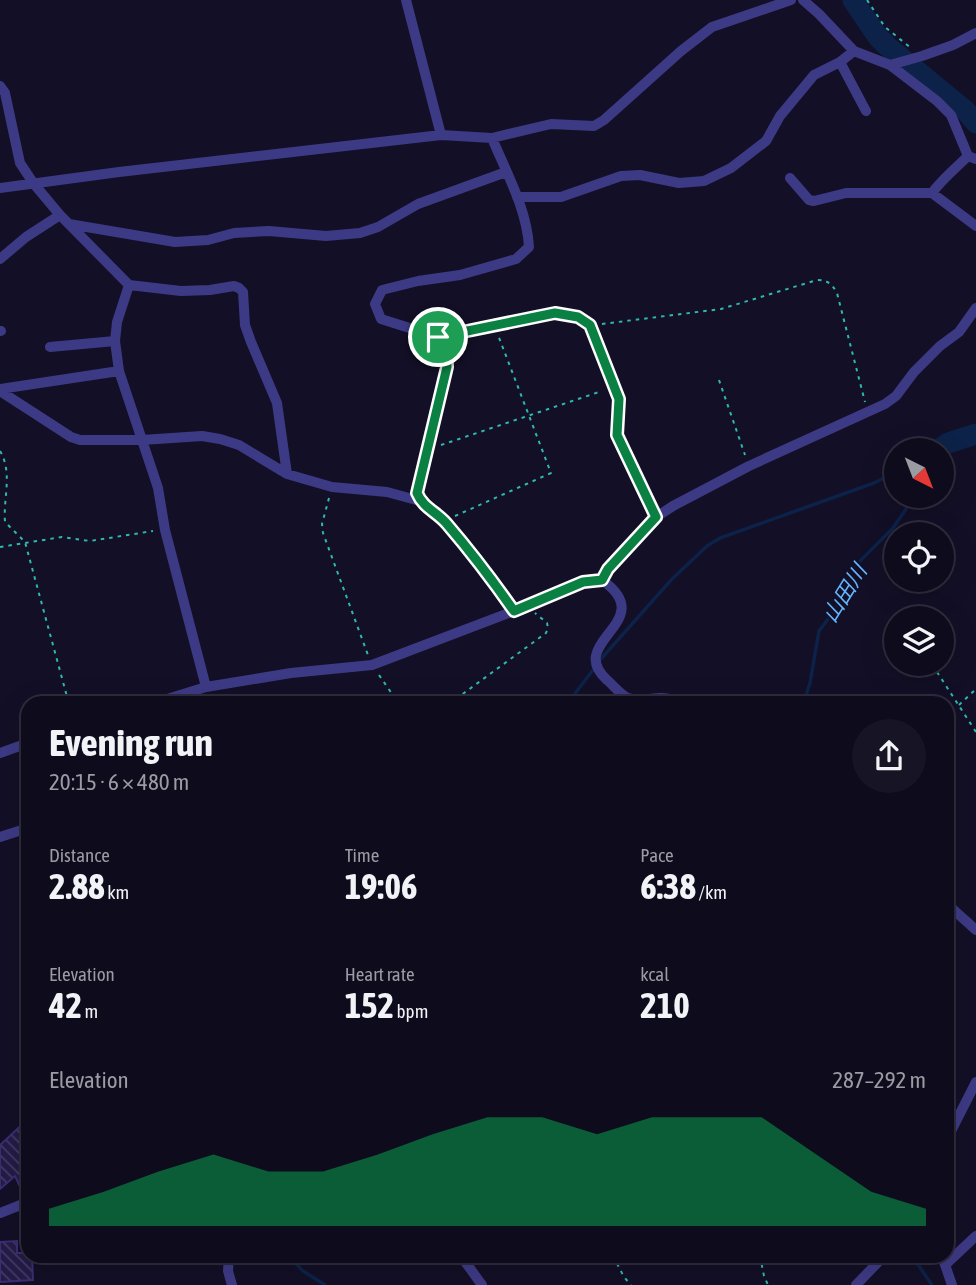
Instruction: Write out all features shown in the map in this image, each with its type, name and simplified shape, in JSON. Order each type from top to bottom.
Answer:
[{"type":"street","points":[[406,0],[441,135]]},
{"type":"street","points":[[0,188],[441,135],[492,138],[551,124],[594,126],[712,27],[791,0]]},
{"type":"street","points":[[803,0],[853,51],[890,65],[951,115],[972,157],[940,181],[932,193]]},
{"type":"street","points":[[890,65],[922,57],[976,33]]},
{"type":"street","points":[[517,197],[561,197],[621,176],[640,175],[678,183],[704,181],[731,168],[766,141],[780,116],[814,75],[840,62],[853,51]]},
{"type":"street","points":[[840,62],[866,111]]},
{"type":"street","points":[[0,86],[5,93],[20,163],[60,215],[129,285],[181,291],[234,286],[243,292],[245,325],[277,403],[288,474]]},
{"type":"street","points":[[492,138],[517,197],[529,247],[516,259],[460,275],[382,290],[375,304],[381,319],[438,337],[555,313],[578,317],[590,325],[619,399],[617,435],[656,517]]},
{"type":"street","points":[[69,224],[175,242],[269,231],[326,236],[360,233],[418,204],[506,172]]},
{"type":"street","points":[[790,178],[809,200],[814,201],[846,193],[932,193],[976,226]]},
{"type":"street","points":[[0,259],[26,237],[60,215]]},
{"type":"street","points":[[129,285],[117,322],[115,341],[119,371],[158,488],[165,530],[206,687]]},
{"type":"street","points":[[602,580],[608,569],[656,517],[673,506],[749,466],[885,404],[896,396],[940,346],[959,332],[976,308]]},
{"type":"street","points":[[438,337],[446,349],[447,367],[417,493],[420,501],[444,520],[514,611]]},
{"type":"street","points":[[50,347],[115,341]]},
{"type":"street","points":[[0,390],[119,371]]},
{"type":"street","points":[[0,390],[71,437],[80,440],[202,436],[220,439],[239,445],[288,474],[332,487],[387,492],[420,501]]},
{"type":"street","points":[[177,696],[206,687],[291,673],[372,665],[583,582],[602,580],[618,594],[622,604],[620,619],[595,658],[597,671],[625,696]]},
{"type":"street","points":[[0,753],[21,746]]},
{"type":"street","points":[[0,837],[21,830]]},
{"type":"street","points":[[954,911],[976,930]]},
{"type":"street","points":[[954,1125],[976,1083]]},
{"type":"street","points":[[0,1213],[21,1205]]},
{"type":"street","points":[[954,1253],[976,1236]]},
{"type":"street","points":[[229,1263],[232,1285]]},
{"type":"street","points":[[467,1263],[482,1285]]},
{"type":"street","points":[[856,1285],[877,1263]]},
{"type":"street","points":[[944,1263],[953,1285]]},
{"type":"path","points":[[867,0],[886,27],[922,57]]},
{"type":"path","points":[[590,325],[721,309],[817,280],[825,280],[832,284],[836,293],[867,412]]},
{"type":"path","points":[[444,520],[551,473],[495,326]]},
{"type":"path","points":[[719,380],[749,466]]},
{"type":"path","points":[[427,450],[615,386]]},
{"type":"path","points":[[0,451],[4,457],[8,480],[5,522],[25,542],[67,696]]},
{"type":"path","points":[[332,487],[322,524],[323,533],[372,665],[393,696]]},
{"type":"path","points":[[0,547],[62,537],[90,541],[165,530]]},
{"type":"path","points":[[460,696],[546,633],[547,623],[526,606]]},
{"type":"path","points":[[940,676],[952,696]]},
{"type":"path","points":[[958,705],[976,689]]},
{"type":"path","points":[[954,699],[976,732]]},
{"type":"path","points":[[617,1263],[631,1285]]},
{"type":"path","points":[[761,1263],[768,1285]]},
{"type":"building","points":[[21,1126],[21,1189],[15,1176],[0,1189],[0,1145]]},
{"type":"building","points":[[17,1241],[17,1253],[21,1253],[21,1263],[32,1263],[33,1280],[0,1282],[0,1242]]},
{"type":"waterway","name":"山田川","points":[[853,0],[878,37],[966,111],[976,123]]},
{"type":"waterway","name":"山田川","points":[[954,441],[976,434]]},
{"type":"waterway","points":[[600,660],[672,579],[707,546],[720,538],[884,478]]},
{"type":"waterway","name":"山田川","points":[[806,696],[819,631],[835,610],[852,572],[893,528],[906,508]]},
{"type":"waterway","points":[[573,696],[596,666]]},
{"type":"waterway","points":[[295,1263],[325,1285]]},
{"type":"waterway","name":"山田川","points":[[917,1263],[932,1285]]},
{"type":"route","points":[[555,313],[578,317],[590,325],[619,399],[617,435],[656,517],[608,569],[602,580],[583,582],[514,611],[444,520],[420,501],[417,493],[447,367],[446,349],[438,337],[555,313]]}]
